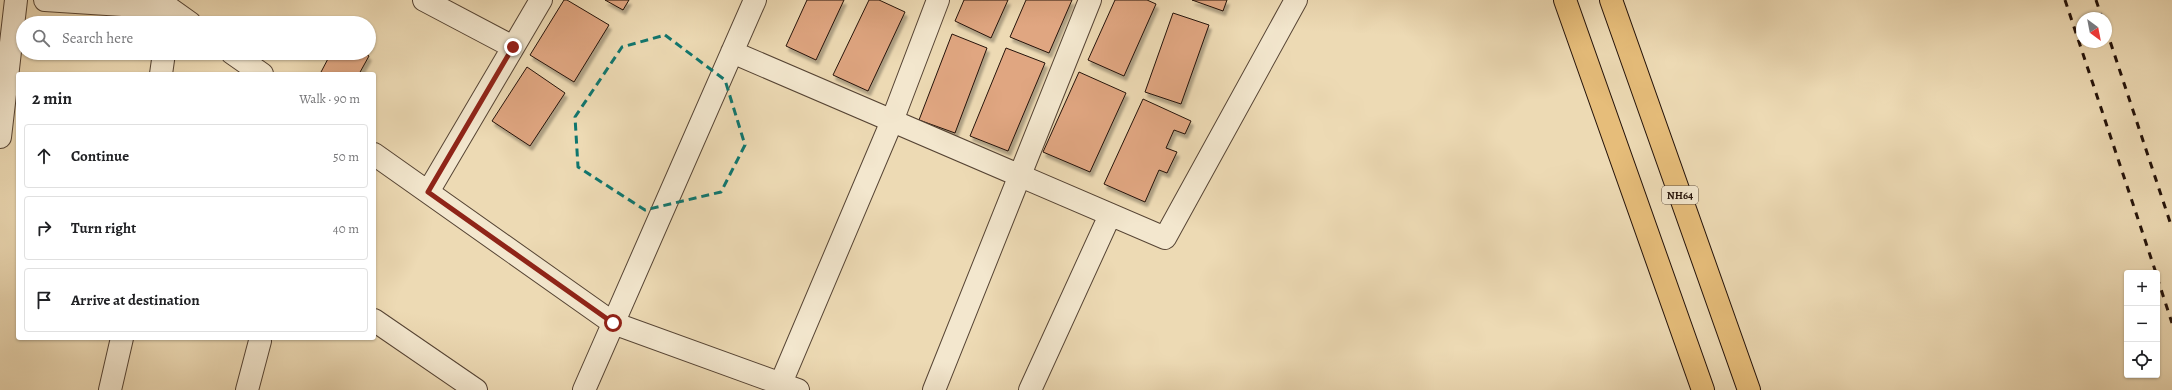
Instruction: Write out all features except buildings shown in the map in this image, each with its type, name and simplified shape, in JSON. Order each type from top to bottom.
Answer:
[{"type":"highway","points":[[1565,0],[1702,390]]},
{"type":"highway","name":"NH64","points":[[1611,0],[1749,390]]},
{"type":"street","points":[[0,137],[16,0]]},
{"type":"street","points":[[45,0],[171,10],[180,16]]},
{"type":"street","points":[[424,0],[513,47]]},
{"type":"street","points":[[428,192],[541,0]]},
{"type":"street","points":[[584,390],[755,0]]},
{"type":"street","points":[[376,155],[613,323],[785,388],[892,121],[938,0]]},
{"type":"street","points":[[934,390],[1090,0]]},
{"type":"street","points":[[732,52],[1165,238],[1296,0]]},
{"type":"street","points":[[162,72],[163,60]]},
{"type":"street","points":[[242,60],[259,72]]},
{"type":"street","points":[[1030,390],[1110,215]]},
{"type":"street","points":[[376,321],[476,390]]},
{"type":"street","points":[[110,390],[122,340]]},
{"type":"street","points":[[247,390],[260,342]]},
{"type":"highlighted area","points":[[665,35],[725,80],[745,145],[721,192],[645,210],[578,167],[575,117],[622,47]]},
{"type":"railway","points":[[2065,0],[2155,270]]},
{"type":"railway","points":[[2096,0],[2100,12]]},
{"type":"railway","points":[[2112,47],[2172,228]]},
{"type":"railway","points":[[2160,286],[2172,323]]},
{"type":"route","points":[[513,47],[428,192],[613,323]]}]
